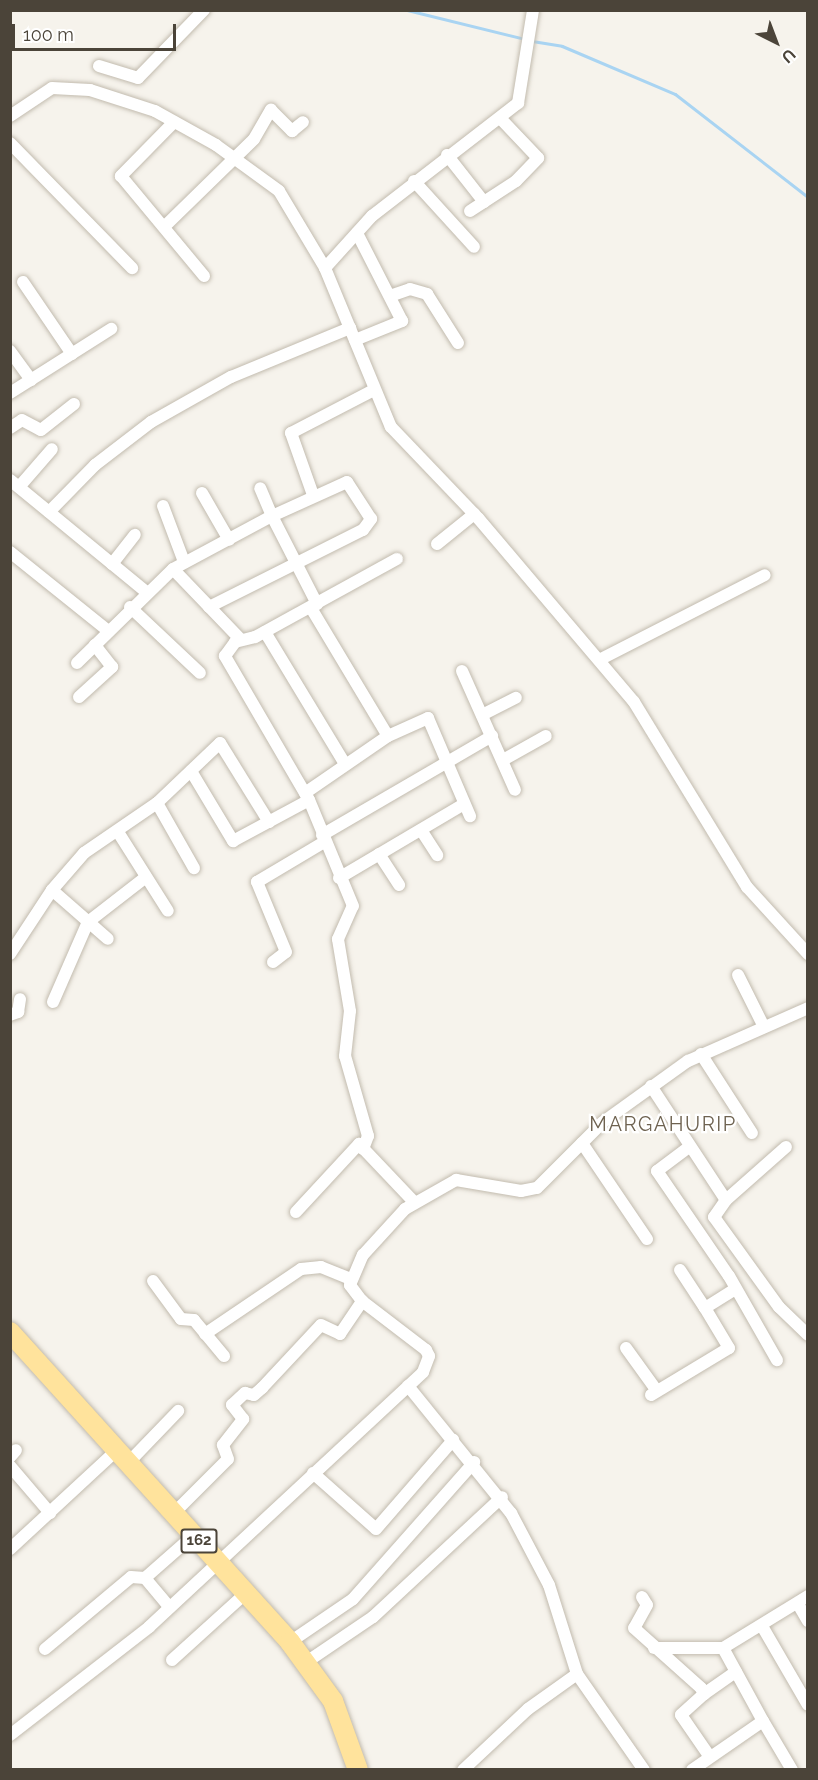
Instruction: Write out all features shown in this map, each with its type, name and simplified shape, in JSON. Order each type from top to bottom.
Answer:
[{"type":"main road","name":"162","points":[[14,1341],[123,1456],[290,1642],[338,1712],[358,1770]]},
{"type":"street","points":[[99,66],[138,78],[204,10]]},
{"type":"street","points":[[325,268],[357,233],[414,181],[447,155],[501,119],[518,103],[531,16]]},
{"type":"street","points":[[10,116],[46,91],[70,86],[142,105],[235,159],[279,191],[325,268],[374,390],[408,451],[474,513],[644,714],[747,887],[807,954]]},
{"type":"street","points":[[165,226],[235,159],[271,110],[292,131],[303,122]]},
{"type":"street","points":[[470,211],[538,158],[501,119]]},
{"type":"street","points":[[174,122],[121,174],[204,276]]},
{"type":"street","points":[[10,143],[132,268]]},
{"type":"street","points":[[447,155],[484,201]]},
{"type":"street","points":[[414,181],[474,247]]},
{"type":"street","points":[[355,340],[402,323],[357,233]]},
{"type":"street","points":[[23,282],[72,354]]},
{"type":"street","points":[[390,296],[411,289],[427,294],[458,343]]},
{"type":"street","points":[[49,512],[95,465],[151,422],[231,376],[350,328]]},
{"type":"street","points":[[10,393],[111,329]]},
{"type":"street","points":[[10,351],[30,380]]},
{"type":"street","points":[[313,495],[291,433],[374,390]]},
{"type":"street","points":[[10,428],[21,420],[41,430],[74,404]]},
{"type":"street","points":[[52,449],[15,484],[145,591]]},
{"type":"street","points":[[77,663],[145,591],[173,569],[313,495],[347,482],[371,519],[363,530],[209,607]]},
{"type":"street","points":[[260,488],[314,606],[387,736]]},
{"type":"street","points":[[202,493],[229,540]]},
{"type":"street","points":[[163,506],[184,562]]},
{"type":"street","points":[[437,544],[474,513]]},
{"type":"street","points":[[112,564],[135,535]]},
{"type":"street","points":[[10,552],[107,630]]},
{"type":"street","points":[[296,1212],[368,1136],[345,1056],[351,1011],[338,939],[353,906],[339,878],[307,796],[226,660],[229,648],[241,640],[265,632],[397,559]]},
{"type":"street","points":[[173,569],[241,640]]},
{"type":"street","points":[[599,660],[765,574]]},
{"type":"street","points":[[130,607],[200,673]]},
{"type":"street","points":[[265,632],[345,764]]},
{"type":"street","points":[[79,697],[112,667],[95,645]]},
{"type":"street","points":[[462,671],[515,790]]},
{"type":"street","points":[[482,715],[516,698]]},
{"type":"street","points":[[190,771],[233,842],[269,822],[307,796],[345,764],[387,736],[428,718],[470,816]]},
{"type":"street","points":[[273,962],[286,952],[257,882],[446,759],[492,735]]},
{"type":"street","points":[[503,760],[546,736]]},
{"type":"street","points":[[10,954],[52,890],[91,847],[118,832],[157,803],[190,771],[225,744],[269,822]]},
{"type":"street","points":[[157,803],[194,868]]},
{"type":"street","points":[[339,878],[464,804]]},
{"type":"street","points":[[421,830],[437,855]]},
{"type":"street","points":[[118,832],[168,911]]},
{"type":"street","points":[[379,854],[399,885]]},
{"type":"street","points":[[53,1002],[88,922],[146,878]]},
{"type":"street","points":[[52,890],[108,939]]},
{"type":"street","points":[[738,975],[763,1025]]},
{"type":"street","points":[[10,1015],[18,1012],[20,999]]},
{"type":"street","points":[[350,1279],[363,1255],[414,1202],[456,1180],[530,1190],[651,1086],[701,1054],[763,1025],[807,1008]]},
{"type":"street","points":[[701,1054],[752,1133]]},
{"type":"street","points":[[651,1086],[726,1200]]},
{"type":"street","points":[[582,1143],[647,1239]]},
{"type":"street","points":[[361,1146],[414,1202]]},
{"type":"street","points":[[689,1146],[657,1171],[736,1289],[777,1360]]},
{"type":"street","points":[[786,1147],[726,1200],[714,1217],[779,1307],[807,1335]]},
{"type":"street","points":[[10,1735],[169,1607],[408,1386],[429,1356],[362,1301],[350,1279],[321,1267],[301,1269],[205,1334]]},
{"type":"street","points":[[626,1348],[654,1393],[729,1348],[680,1270]]},
{"type":"street","points":[[153,1281],[181,1319],[194,1320],[224,1356]]},
{"type":"street","points":[[705,1308],[736,1289]]},
{"type":"street","points":[[174,1513],[228,1459],[223,1445],[243,1419],[232,1405],[245,1392],[254,1395],[262,1388],[321,1325],[340,1334],[362,1301]]},
{"type":"street","points":[[408,1386],[502,1497],[549,1585],[578,1674],[644,1770]]},
{"type":"street","points":[[10,1548],[50,1513],[178,1411]]},
{"type":"street","points":[[313,1473],[376,1530],[453,1440]]},
{"type":"street","points":[[290,1642],[353,1599],[474,1462]]},
{"type":"street","points":[[10,1466],[50,1513]]},
{"type":"street","points":[[305,1663],[372,1617],[502,1497]]},
{"type":"street","points":[[45,1649],[131,1577],[145,1578],[194,1535]]},
{"type":"street","points":[[145,1578],[169,1607]]},
{"type":"street","points":[[172,1660],[246,1593]]},
{"type":"street","points":[[642,1597],[647,1605],[634,1628],[704,1694]]},
{"type":"street","points":[[654,1648],[723,1648],[803,1600],[807,1621]]},
{"type":"street","points":[[762,1626],[807,1705]]},
{"type":"street","points":[[723,1648],[792,1770]]},
{"type":"street","points":[[710,1757],[681,1715],[704,1694],[736,1672]]},
{"type":"street","points":[[463,1770],[528,1709],[578,1674]]},
{"type":"street","points":[[692,1770],[763,1721]]},
{"type":"waterway","points":[[407,10],[525,39]]},
{"type":"waterway","points":[[532,41],[562,46],[675,94],[808,197]]},
{"type":"district","name":"MARGAHURIP","points":[[663,1124]]}]
